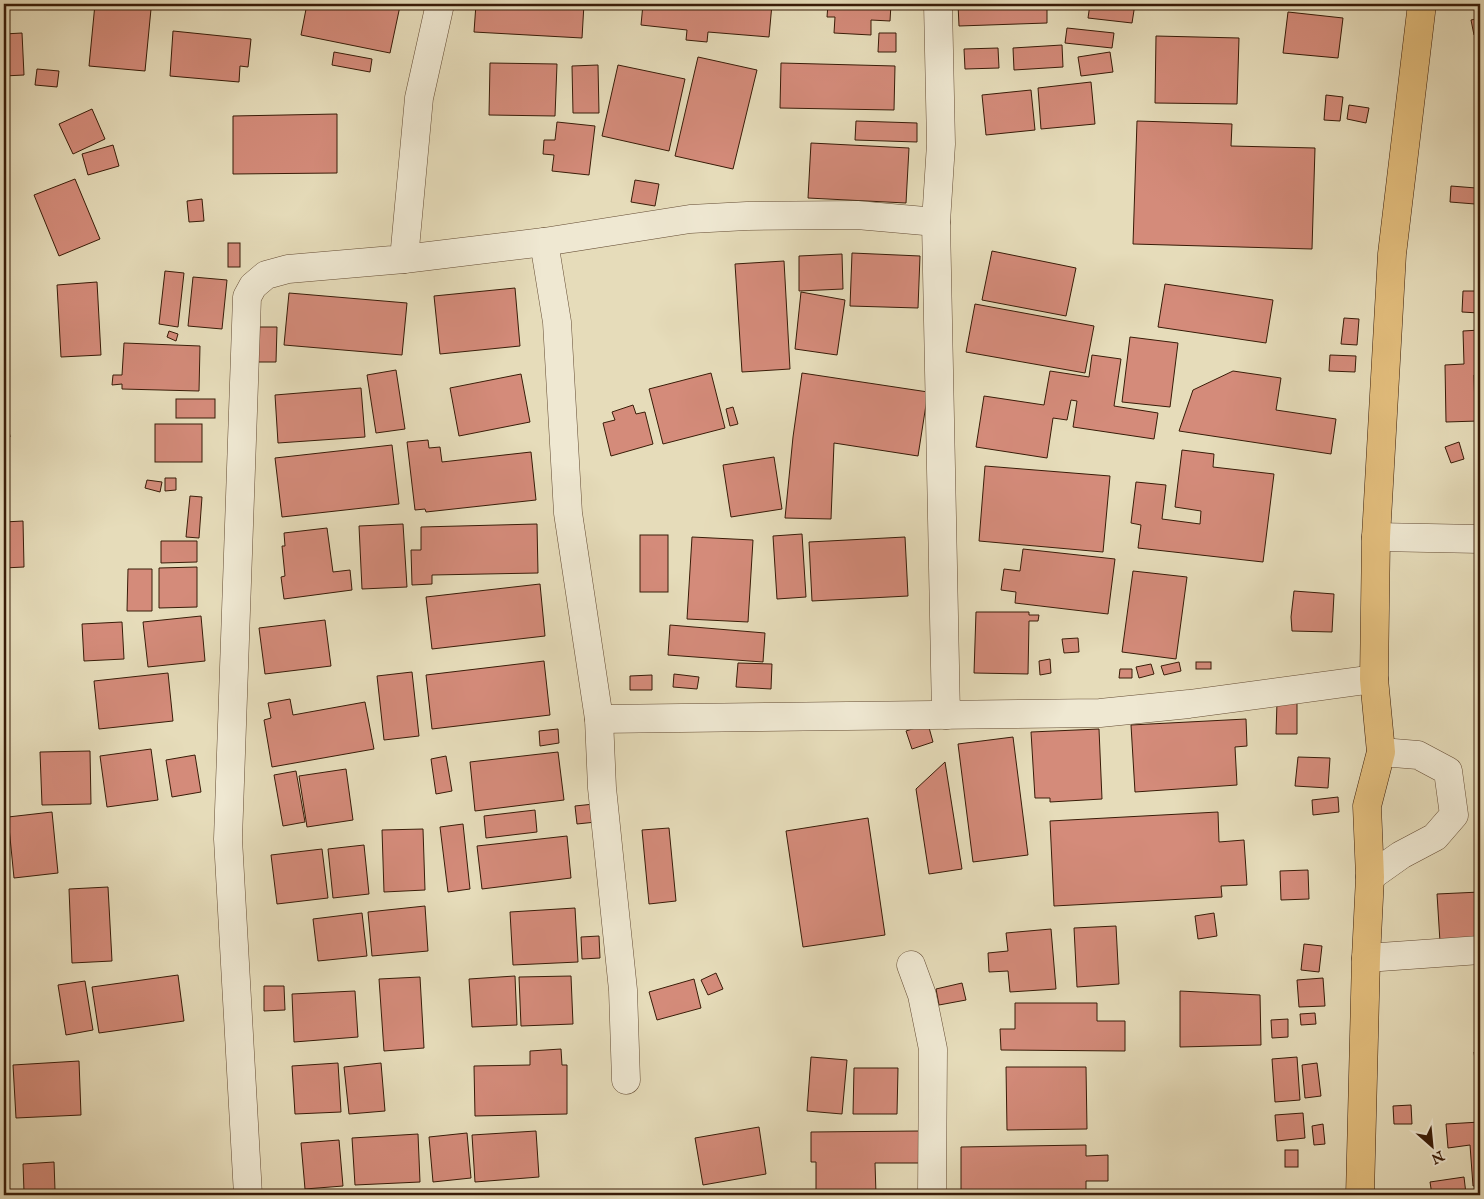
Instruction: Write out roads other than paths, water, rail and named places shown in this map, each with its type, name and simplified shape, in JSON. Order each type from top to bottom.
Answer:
[{"type":"main road","points":[[1360,1195],[1370,877],[1367,806],[1381,752],[1374,679],[1376,537],[1392,254],[1422,4]]},
{"type":"street","points":[[404,259],[419,98],[440,4]]},
{"type":"street","points":[[938,4],[941,144],[936,222],[946,715]]},
{"type":"street","points":[[248,1195],[228,839],[247,297],[253,286],[266,275],[288,269],[404,259],[544,242],[690,220],[747,216],[857,215],[936,222]]},
{"type":"street","points":[[544,242],[557,322],[568,513],[599,719],[602,788],[623,990],[626,1080]]},
{"type":"street","points":[[1376,537],[1480,539]]},
{"type":"street","points":[[599,719],[1100,713],[1190,704],[1374,679]]},
{"type":"street","points":[[1370,877],[1401,854],[1435,837],[1454,815],[1448,771],[1418,755],[1381,752]]},
{"type":"street","points":[[1366,958],[1480,950]]},
{"type":"street","points":[[911,965],[922,995],[933,1049],[932,1195]]}]
